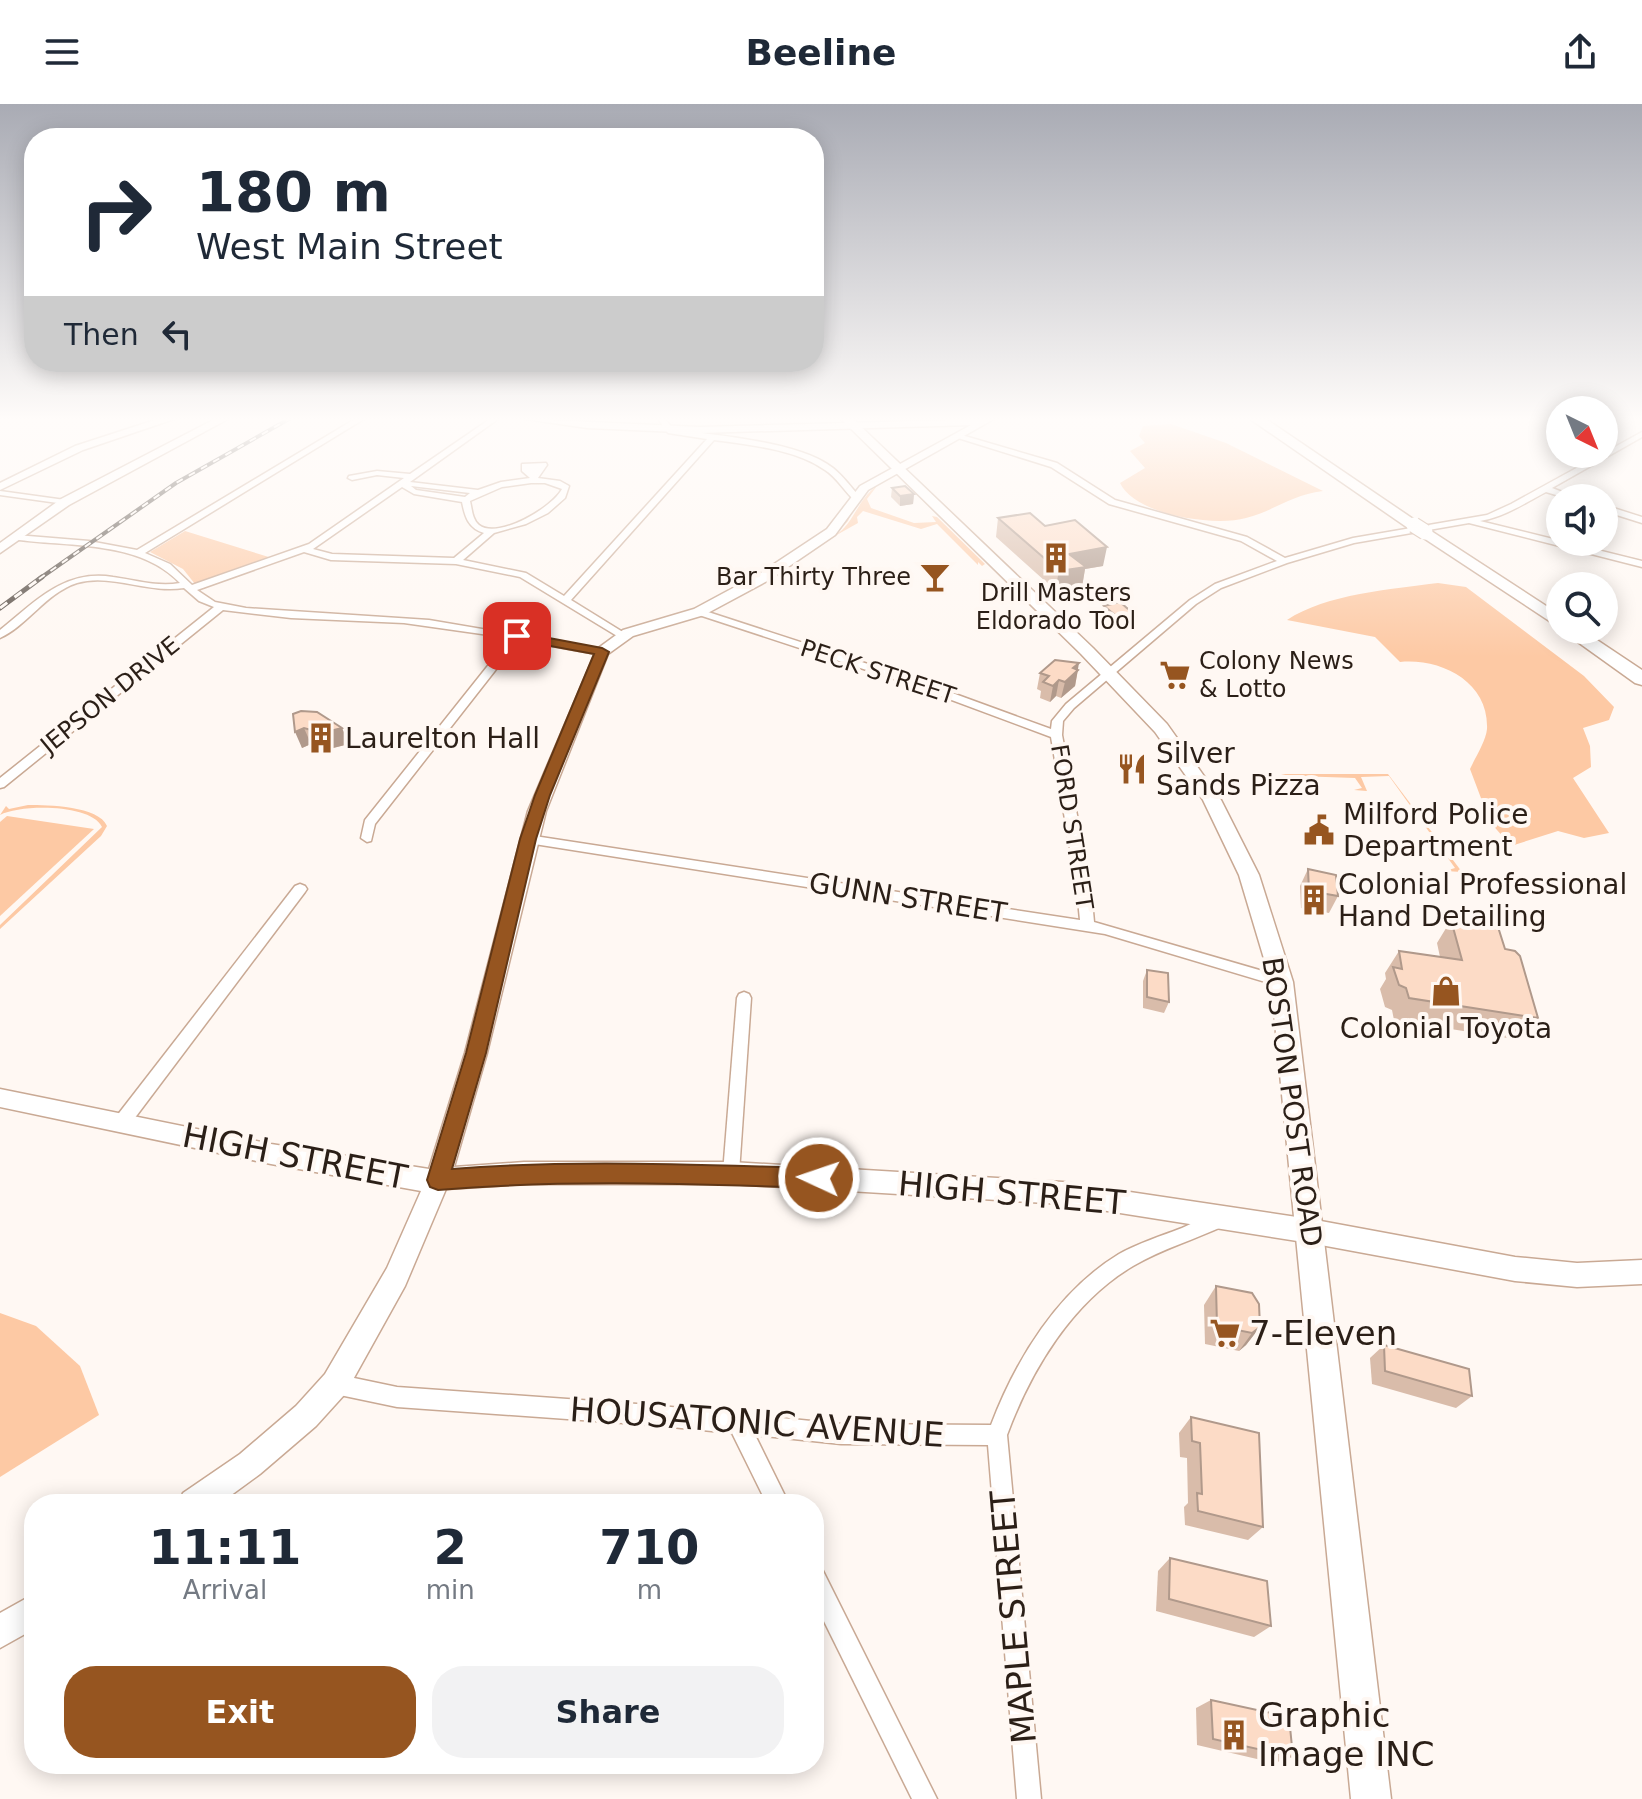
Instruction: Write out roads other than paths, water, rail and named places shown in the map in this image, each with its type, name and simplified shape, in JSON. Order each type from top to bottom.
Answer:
[{"type":"highway","points":[[1385,498],[1546,598]]},
{"type":"highway","points":[[1429,527],[1546,613]]},
{"type":"highway","points":[[1591,644],[1642,679]]},
{"type":"highway","points":[[1617,644],[1642,660]]},
{"type":"main road","points":[[0,549],[72,498]]},
{"type":"main road","points":[[207,1494],[280,1440],[335,1384],[396,1277],[438,1180],[476,1053],[528,839],[542,795],[602,652],[622,636],[699,612],[764,577],[831,532],[854,498]]},
{"type":"main road","name":"BOSTON POST ROAD","points":[[929,498],[1110,674],[1161,728],[1212,800],[1255,889],[1282,982],[1371,1799]]},
{"type":"main road","name":"HIGH STREET","points":[[0,1098],[271,1154],[420,1180],[524,1173],[731,1173],[1063,1193],[1310,1231],[1548,1273],[1642,1272]]},
{"type":"main road","points":[[0,1632],[24,1616]]},
{"type":"street","points":[[44,498],[65,502]]},
{"type":"street","points":[[139,553],[230,498]]},
{"type":"street","points":[[0,635],[62,586],[77,580],[100,577],[155,589],[190,587],[305,549],[381,498]]},
{"type":"street","points":[[454,498],[469,498]]},
{"type":"street","points":[[456,561],[491,531],[533,519],[560,498]]},
{"type":"street","points":[[566,600],[654,498]]},
{"type":"street","points":[[1106,498],[1244,539],[1284,561]]},
{"type":"street","name":"FORD STREET","points":[[1087,925],[1084,890],[1056,735],[1058,721],[1065,711],[1208,591],[1284,561],[1387,533],[1473,522],[1501,513],[1529,498]]},
{"type":"street","points":[[466,500],[471,522],[479,529],[491,531]]},
{"type":"street","points":[[1618,512],[1642,520]]},
{"type":"street","points":[[1473,522],[1642,564]]},
{"type":"street","points":[[19,537],[139,553],[171,567],[199,600],[220,607],[283,615],[403,620],[602,652]]},
{"type":"street","points":[[305,549],[331,557],[456,561],[527,576],[622,636]]},
{"type":"street","name":"JEPSON DRIVE","points":[[0,784],[220,607]]},
{"type":"street","name":"PECK STREET","points":[[699,612],[910,681],[1056,735]]},
{"type":"street","points":[[367,838],[369,823],[517,636]]},
{"type":"street","name":"GUNN STREET","points":[[528,839],[1087,925],[1145,938],[1282,982]]},
{"type":"street","points":[[122,1122],[300,889]]},
{"type":"street","points":[[731,1173],[744,998]]},
{"type":"street","points":[[997,1435],[1013,1394],[1058,1323],[1084,1295],[1122,1263],[1224,1217]]},
{"type":"street","name":"HOUSATONIC AVENUE","points":[[335,1384],[397,1397],[637,1414],[841,1434],[997,1435]]},
{"type":"street","points":[[739,1425],[773,1494]]},
{"type":"street","name":"MAPLE STREET","points":[[997,1435],[1029,1799]]},
{"type":"street","points":[[824,1597],[925,1799]]},
{"type":"railway","points":[[39,579],[154,498]]},
{"type":"railway","points":[[0,608],[42,577]]},
{"type":"place","name":"Drill Masters Eldorado Tool","points":[[1056,558]]},
{"type":"place","name":"Bar Thirty Three","points":[[935,577]]},
{"type":"place","name":"Colony News & Lotto","points":[[1175,675]]},
{"type":"place","name":"Laurelton Hall","points":[[321,738]]},
{"type":"place","name":"Silver Sands Pizza","points":[[1132,769]]},
{"type":"place","name":"Milford Police Department","points":[[1319,830]]},
{"type":"place","name":"Colonial Professional Hand Detailing","points":[[1314,900]]},
{"type":"place","name":"Colonial Toyota","points":[[1446,991]]},
{"type":"place","name":"7-Eleven","points":[[1225,1333]]},
{"type":"place","name":"Graphic Image INC","points":[[1234,1735]]}]
